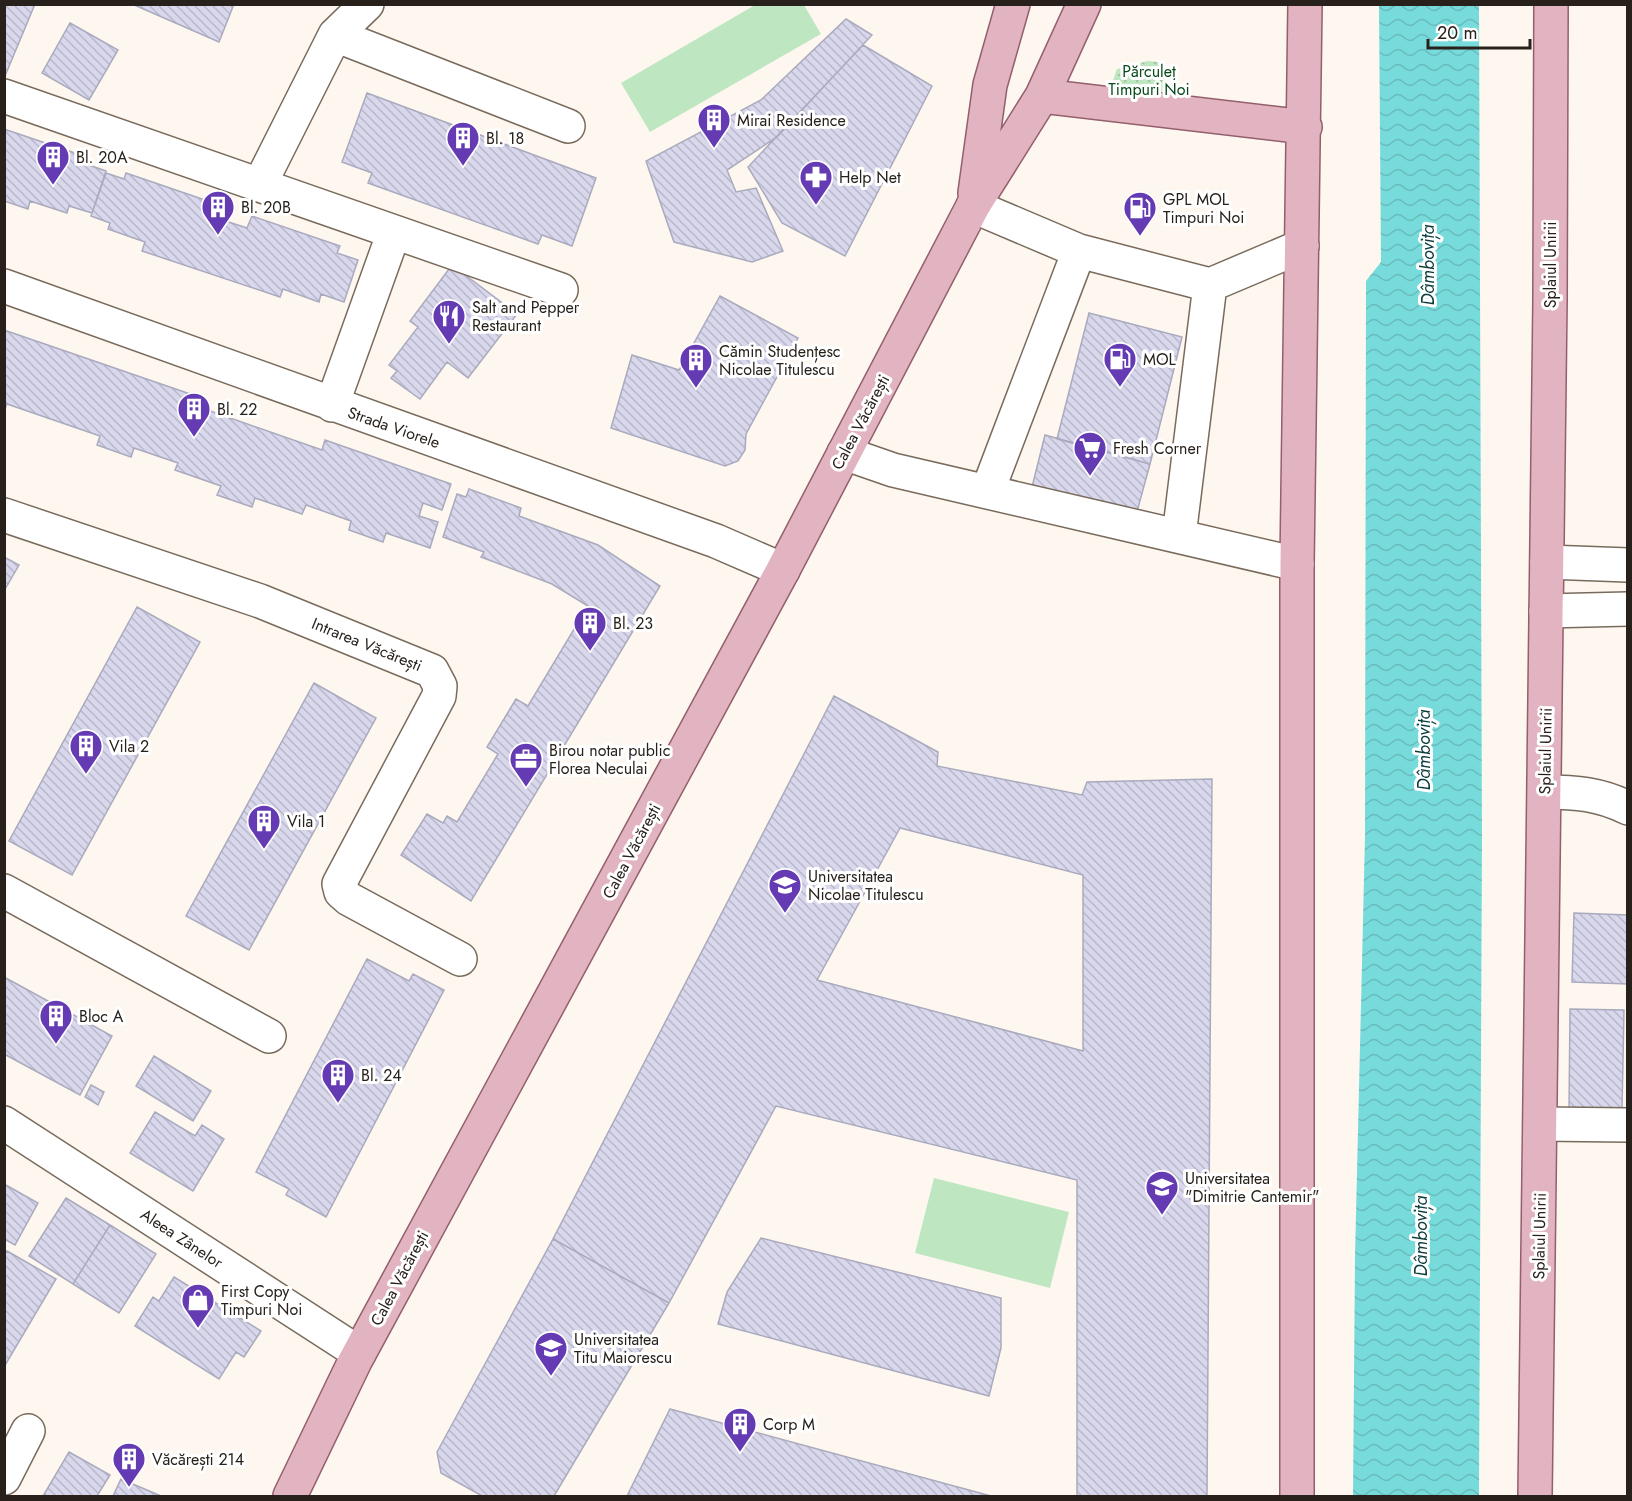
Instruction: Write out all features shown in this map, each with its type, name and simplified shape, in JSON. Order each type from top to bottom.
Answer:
[{"type":"main road","name":"Calea Văcărești","points":[[973,206],[990,85],[1013,4]]},
{"type":"main road","name":"Calea Văcărești","points":[[290,1497],[359,1353],[783,570],[973,206],[1042,96],[1084,4]]},
{"type":"main road","points":[[1297,1497],[1297,564],[1305,4]]},
{"type":"main road","name":"Splaiul Unirii","points":[[1535,1497],[1545,792],[1551,4]]},
{"type":"main road","points":[[1042,96],[1305,127]]},
{"type":"street","points":[[260,184],[335,35],[367,4]]},
{"type":"street","points":[[335,35],[568,126]]},
{"type":"street","points":[[4,96],[561,290]]},
{"type":"street","points":[[973,206],[1079,251],[1210,285],[1302,246]]},
{"type":"street","points":[[332,405],[393,232]]},
{"type":"street","points":[[988,490],[1079,251]]},
{"type":"street","points":[[1179,536],[1210,285]]},
{"type":"street","name":"Strada Viorele","points":[[4,286],[716,541],[783,570]]},
{"type":"street","points":[[844,453],[893,470],[988,490],[1297,564]]},
{"type":"street","name":"Intrarea Văcărești","points":[[4,515],[260,601],[432,671],[440,686],[439,696],[339,884],[340,892],[348,898],[460,959]]},
{"type":"street","points":[[1547,562],[1628,565]]},
{"type":"street","points":[[1546,611],[1628,609]]},
{"type":"street","points":[[1545,792],[1583,792],[1608,798],[1628,808]]},
{"type":"street","points":[[4,891],[269,1036]]},
{"type":"street","name":"Aleea Zânelor","points":[[4,1123],[359,1353]]},
{"type":"street","points":[[1541,1124],[1628,1125]]},
{"type":"street","points":[[4,1478],[28,1431]]},
{"type":"green space","points":[[755,5],[804,5],[821,34],[650,132],[621,83]]},
{"type":"green space","name":"Părculeț Timpuri Noi","points":[[1148,61],[1158,62],[1169,69],[1166,102],[1109,92],[1117,69]]},
{"type":"green space","points":[[934,1178],[1069,1212],[1050,1288],[915,1253]]},
{"type":"water","name":"Dâmbovița","points":[[1379,5],[1479,5],[1482,837],[1479,1496],[1353,1496],[1355,1257],[1365,836],[1366,281],[1381,262]]},
{"type":"building","points":[[4,4],[35,4],[5,76],[4,76]]},
{"type":"building","points":[[132,4],[234,4],[219,42]]},
{"type":"building","name":"Mirai Residence","points":[[846,19],[872,35],[777,137],[727,170],[736,192],[756,188],[783,251],[752,262],[674,242],[646,161],[761,100]]},
{"type":"building","points":[[70,23],[118,50],[89,100],[42,73]]},
{"type":"building","points":[[863,45],[932,86],[845,256],[782,223],[748,167]]},
{"type":"building","name":"Bl. 18","points":[[367,93],[596,178],[572,246],[542,235],[538,244],[368,183],[372,173],[342,162]]},
{"type":"building","name":"Bl. 20A","points":[[4,129],[87,157],[86,164],[106,171],[92,213],[69,206],[67,213],[30,201],[28,209],[4,201]]},
{"type":"building","name":"Bl. 20B","points":[[106,173],[124,179],[126,173],[208,201],[204,214],[247,228],[252,216],[340,246],[337,253],[358,260],[344,302],[321,294],[319,302],[283,289],[280,297],[142,251],[145,242],[108,229],[110,223],[91,216]]},
{"type":"building","name":"Salt and Pepper Restaurant","points":[[452,265],[517,314],[468,378],[447,362],[420,399],[391,378],[397,371],[389,365],[418,327],[410,321]]},
{"type":"building","name":"Cămin Studențesc Nicolae Titulescu","points":[[720,296],[798,338],[746,434],[745,450],[738,461],[725,466],[611,428],[632,355],[679,370]]},
{"type":"building","name":"MOL","points":[[1089,313],[1182,337],[1150,464],[1057,439]]},
{"type":"building","name":"Bl. 22","points":[[4,330],[196,396],[193,405],[322,450],[325,440],[451,484],[442,510],[423,503],[419,516],[438,522],[430,548],[386,533],[383,542],[349,530],[351,521],[306,505],[302,514],[255,498],[252,507],[217,495],[221,486],[175,470],[178,463],[134,448],[131,457],[97,445],[100,436],[7,404],[4,411]]},
{"type":"building","name":"Fresh Corner","points":[[1045,435],[1150,464],[1135,519],[1031,491]]},
{"type":"building","name":"Bl. 23","points":[[469,489],[521,508],[519,516],[598,545],[660,586],[471,901],[401,855],[427,814],[443,823],[447,816],[457,822],[498,754],[487,747],[516,699],[528,706],[588,606],[552,584],[481,557],[484,552],[443,537],[457,494],[466,497]]},
{"type":"building","points":[[4,557],[19,565],[4,591]]},
{"type":"building","name":"Vila 2","points":[[137,607],[200,642],[72,875],[9,841]]},
{"type":"building","name":"Vila 1","points":[[314,683],[376,718],[249,950],[186,916]]},
{"type":"building","points":[[834,696],[938,752],[937,766],[1082,795],[1087,782],[1212,779],[1207,1496],[1077,1496],[1077,1180],[776,1106],[669,1303],[553,1239]],"holes":[[[900,828],[1083,875],[1083,1051],[817,980]]]},
{"type":"building","points":[[1574,913],[1628,915],[1628,984],[1572,982]]},
{"type":"building","name":"Bl. 24","points":[[367,959],[409,981],[413,974],[444,990],[326,1217],[286,1195],[289,1189],[256,1172]]},
{"type":"building","name":"Bloc A","points":[[4,977],[112,1036],[80,1095],[4,1054]]},
{"type":"building","points":[[1570,1009],[1624,1010],[1622,1110],[1569,1109]]},
{"type":"building","points":[[154,1056],[211,1091],[193,1121],[136,1086]]},
{"type":"building","points":[[91,1085],[104,1092],[98,1105],[85,1097]]},
{"type":"building","points":[[155,1112],[195,1136],[202,1125],[224,1139],[193,1191],[130,1153]]},
{"type":"building","points":[[4,1184],[38,1203],[15,1245],[4,1239]]},
{"type":"building","points":[[66,1198],[110,1225],[73,1284],[29,1256]]},
{"type":"building","points":[[110,1225],[156,1254],[119,1313],[73,1284]]},
{"type":"building","points":[[761,1238],[1001,1298],[1001,1348],[989,1396],[718,1324],[727,1292]]},
{"type":"building","name":"Universitatea Titu Maiorescu","points":[[553,1239],[669,1303],[554,1496],[482,1496],[441,1473],[437,1452]]},
{"type":"building","points":[[7,1251],[56,1279],[4,1367],[4,1255]]},
{"type":"building","name":"First Copy Timpuri Noi","points":[[174,1277],[261,1331],[244,1357],[236,1352],[219,1379],[135,1326],[153,1297],[159,1301]]},
{"type":"building","name":"Corp M","points":[[670,1409],[991,1496],[627,1496]]},
{"type":"building","points":[[69,1452],[110,1475],[97,1496],[43,1496]]},
{"type":"building","name":"Văcărești 214","points":[[121,1479],[161,1496],[113,1496]]},
{"type":"place","name":"Mirai Residence","points":[[714,149]]},
{"type":"place","name":"Bl. 18","points":[[463,167]]},
{"type":"place","name":"Bl. 20A","points":[[53,186]]},
{"type":"place","name":"Help Net","points":[[816,206]]},
{"type":"place","name":"Bl. 20B","points":[[218,236]]},
{"type":"place","name":"GPL MOL Timpuri Noi","points":[[1140,237]]},
{"type":"place","name":"Salt and Pepper Restaurant","points":[[449,345]]},
{"type":"place","name":"MOL","points":[[1120,388]]},
{"type":"place","name":"Cămin Studențesc Nicolae Titulescu","points":[[696,389]]},
{"type":"place","name":"Bl. 22","points":[[194,438]]},
{"type":"place","name":"Fresh Corner","points":[[1090,477]]},
{"type":"place","name":"Bl. 23","points":[[590,652]]},
{"type":"place","name":"Vila 2","points":[[86,775]]},
{"type":"place","name":"Birou notar public Florea Neculai","points":[[526,788]]},
{"type":"place","name":"Vila 1","points":[[264,850]]},
{"type":"place","name":"Universitatea Nicolae Titulescu","points":[[785,914]]},
{"type":"place","name":"Bloc A","points":[[56,1045]]},
{"type":"place","name":"Bl. 24","points":[[338,1104]]},
{"type":"place","name":"Universitatea \"Dimitrie Cantemir\"","points":[[1162,1216]]},
{"type":"place","name":"First Copy Timpuri Noi","points":[[198,1329]]},
{"type":"place","name":"Universitatea Titu Maiorescu","points":[[551,1377]]},
{"type":"place","name":"Corp M","points":[[740,1453]]},
{"type":"place","name":"Văcărești 214","points":[[129,1488]]}]
